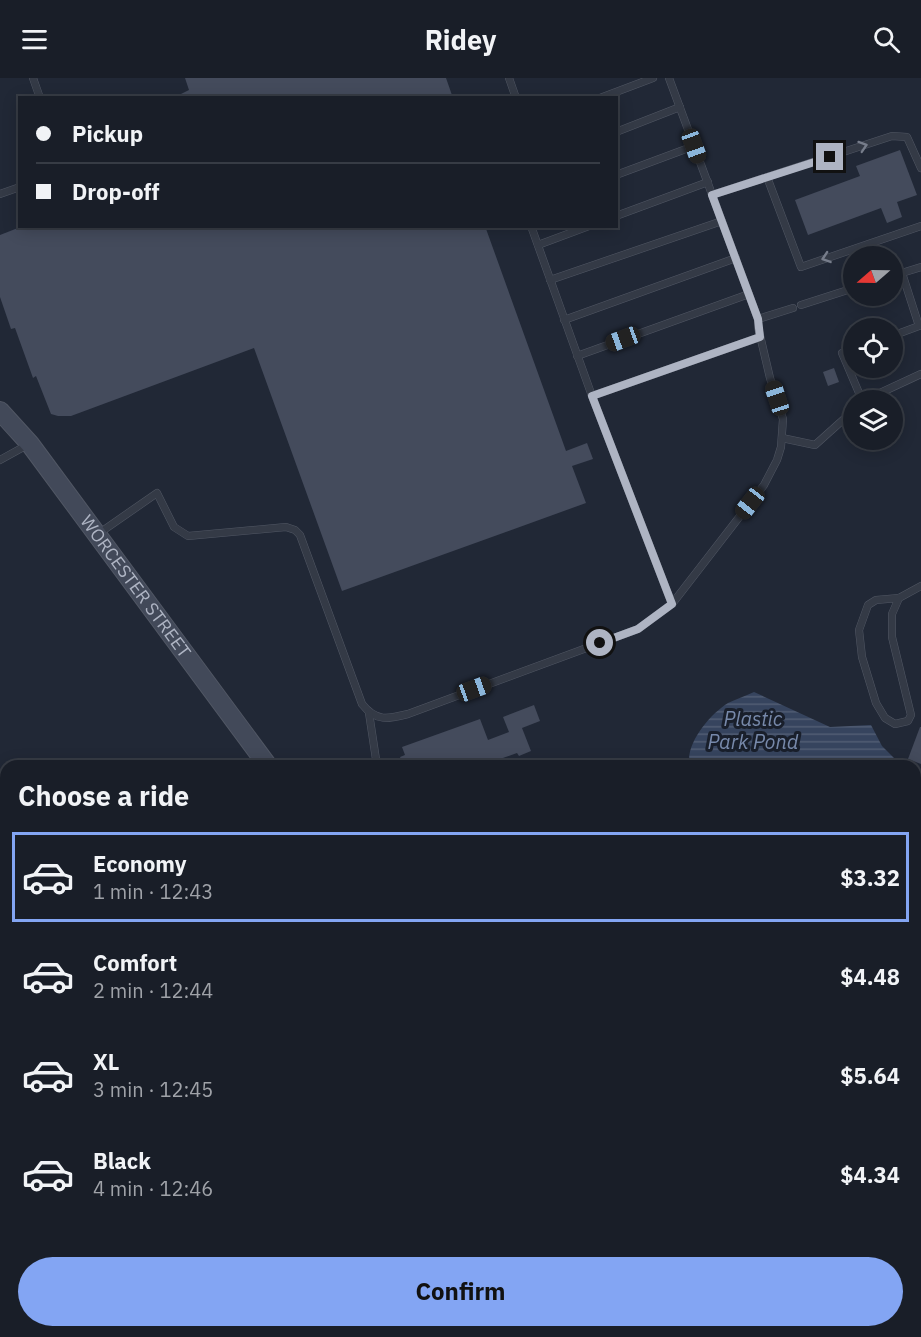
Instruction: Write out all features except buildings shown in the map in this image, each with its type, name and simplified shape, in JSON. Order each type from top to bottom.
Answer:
[{"type":"main road","name":"WORCESTER STREET","points":[[0,411],[30,444],[98,534],[263,760]]},
{"type":"lane","points":[[33,78],[39,96]]},
{"type":"lane","points":[[508,78],[515,96]]},
{"type":"lane","points":[[605,96],[653,78]]},
{"type":"lane","points":[[369,713],[383,718],[408,714],[638,629],[672,604],[764,485],[777,460],[783,419],[770,378],[758,319],[669,78]]},
{"type":"lane","points":[[618,131],[680,107]]},
{"type":"lane","points":[[712,195],[892,136],[907,137],[921,168]]},
{"type":"lane","points":[[618,174],[694,146]]},
{"type":"lane","points":[[767,177],[801,267],[921,226]]},
{"type":"lane","points":[[618,215],[708,182]]},
{"type":"lane","points":[[0,194],[18,188]]},
{"type":"lane","points":[[550,280],[722,221]]},
{"type":"lane","points":[[532,228],[577,356],[672,604]]},
{"type":"lane","points":[[538,246],[584,228]]},
{"type":"lane","points":[[564,320],[736,258]]},
{"type":"lane","points":[[903,273],[921,267]]},
{"type":"lane","points":[[903,276],[920,326],[903,332]]},
{"type":"lane","points":[[758,319],[843,291]]},
{"type":"lane","points":[[577,356],[749,294]]},
{"type":"lane","points":[[592,396],[760,337]]},
{"type":"lane","points":[[885,390],[921,374]]},
{"type":"lane","points":[[782,438],[815,445],[843,420]]},
{"type":"lane","points":[[0,460],[30,444]]},
{"type":"lane","points":[[98,534],[157,493],[174,527],[188,536],[286,527],[300,535],[362,704],[369,713],[376,760]]},
{"type":"lane","points":[[899,598],[892,614],[892,637],[911,715],[908,721],[895,724],[885,718],[876,703],[862,657],[859,630],[868,605],[876,600],[899,598],[921,586]]},
{"type":"water","name":"Plastic Park Pond","points":[[754,692],[830,727],[871,725],[882,746],[896,760],[689,760],[691,749],[706,722],[728,703]]},
{"type":"route","points":[[600,643],[638,629],[672,604],[592,396],[760,337],[758,319],[712,195],[830,157]]}]
